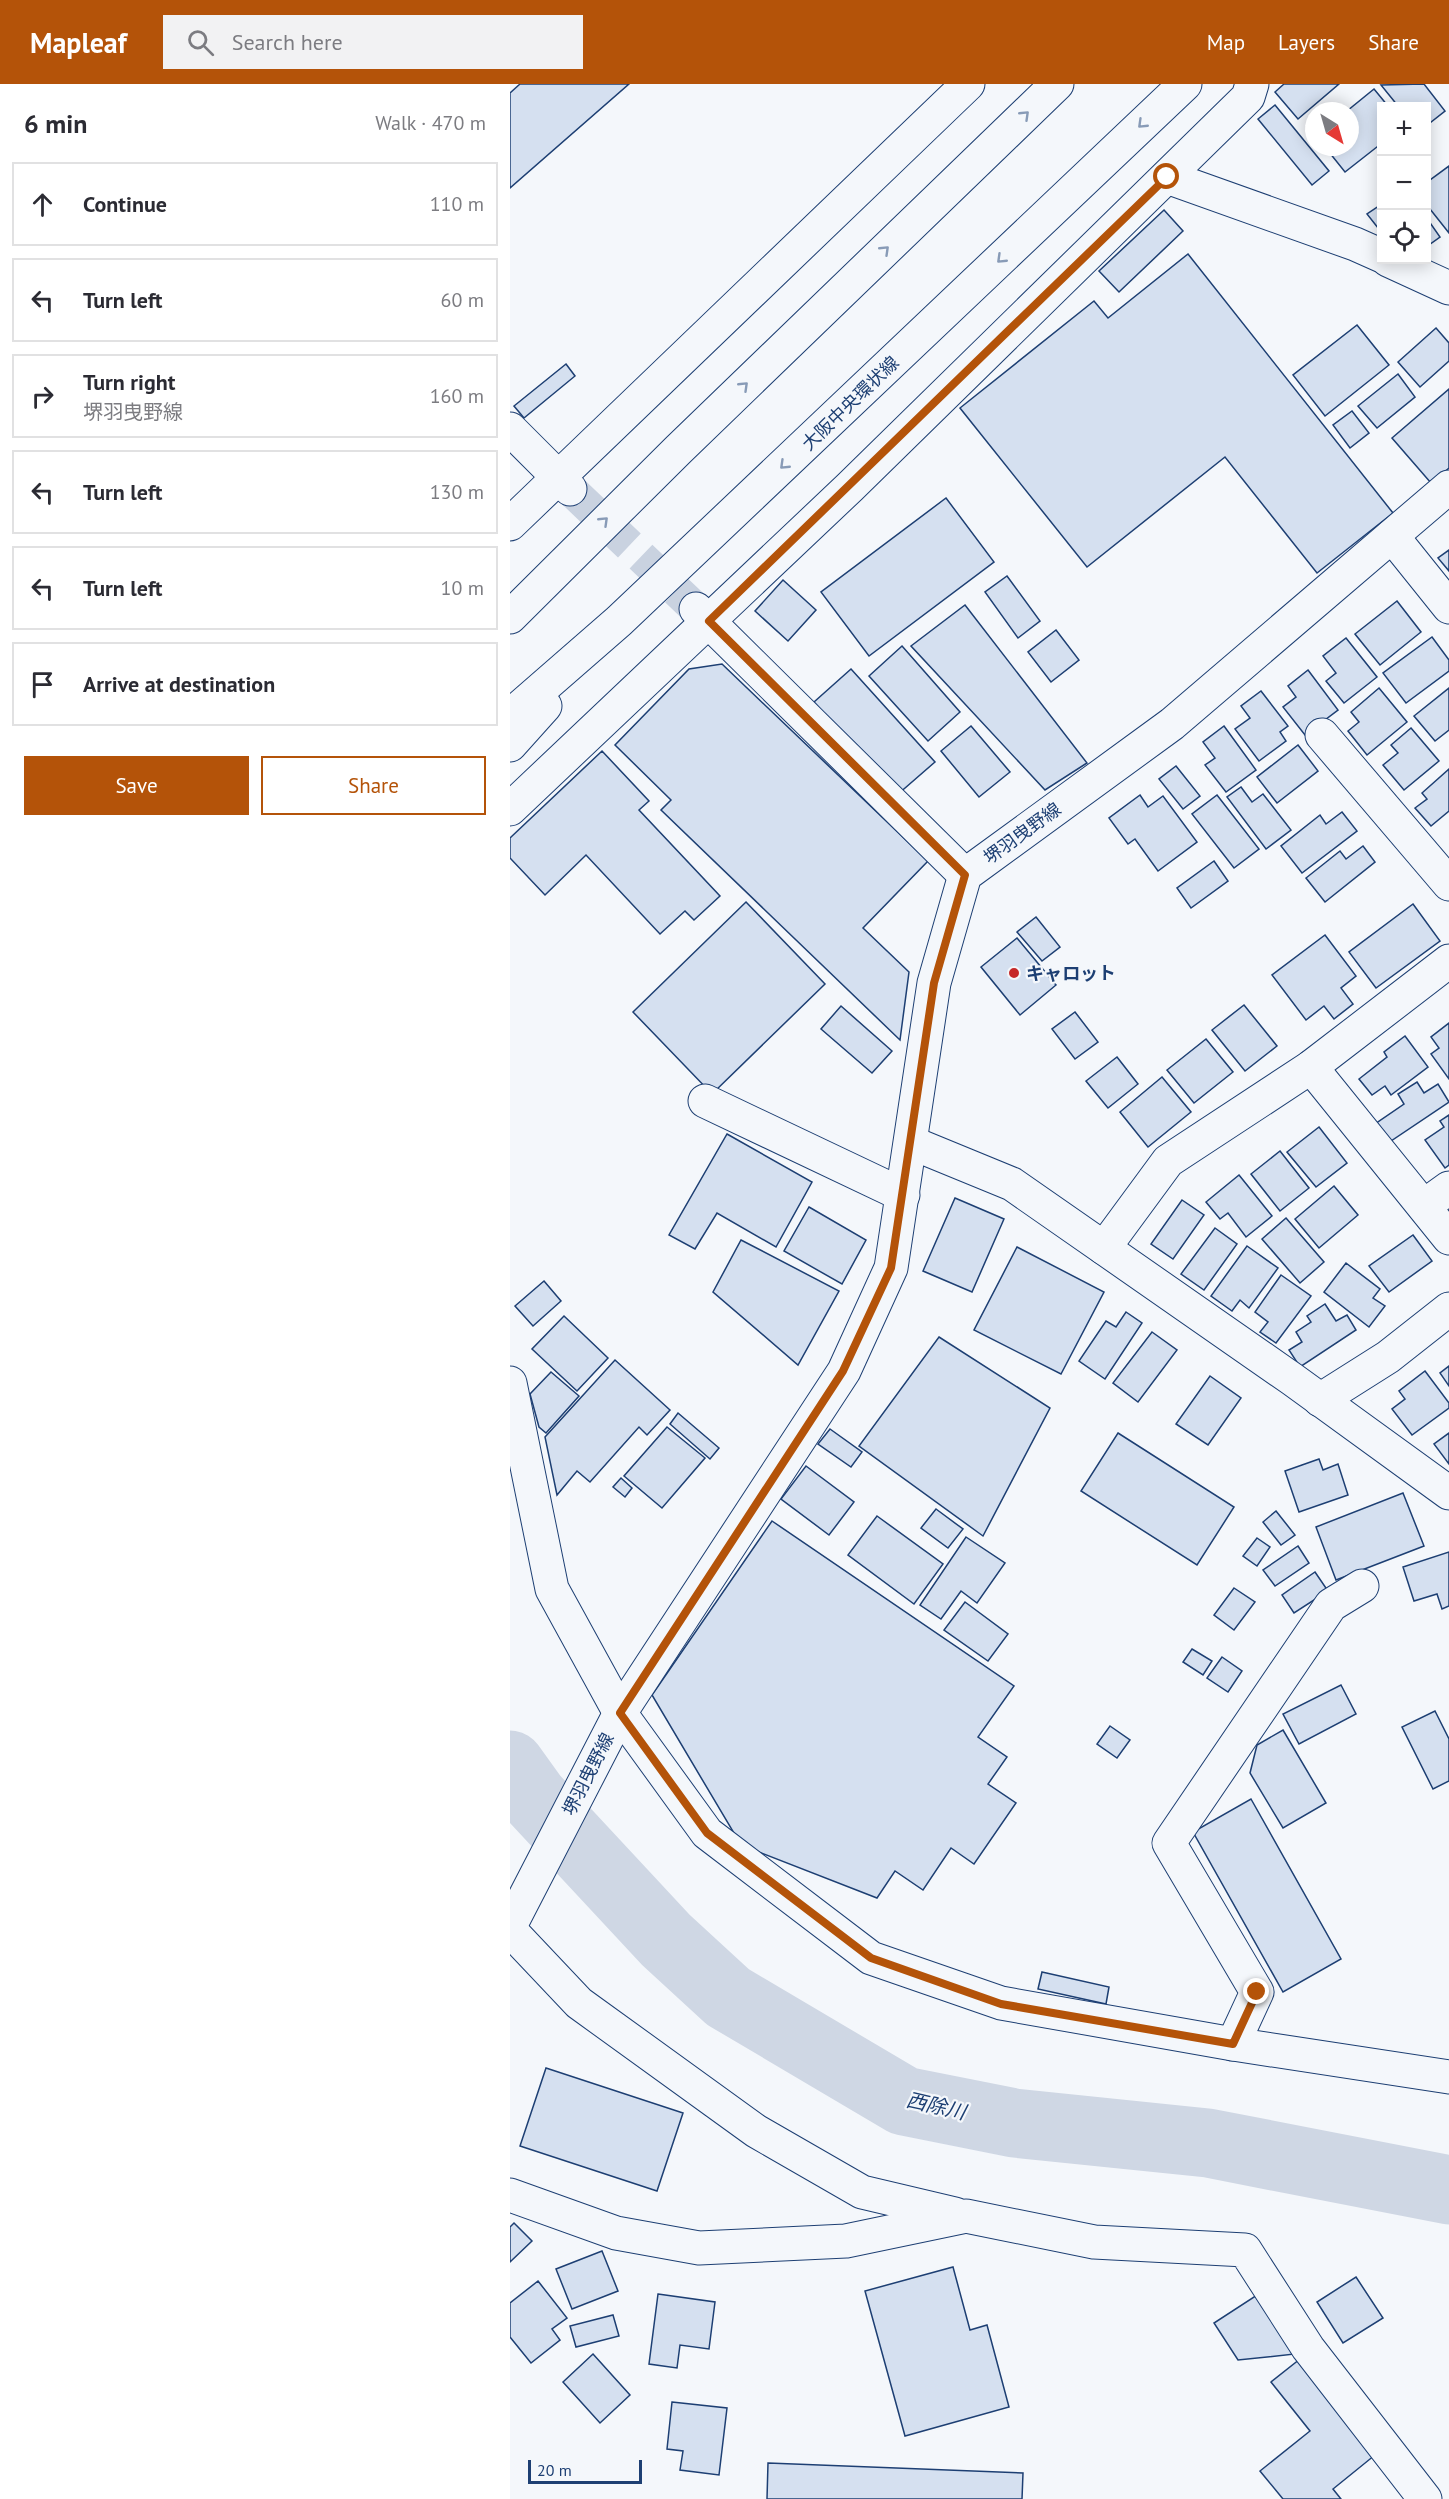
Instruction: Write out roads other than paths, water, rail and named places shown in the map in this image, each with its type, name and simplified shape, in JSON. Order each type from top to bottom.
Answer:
[{"type":"street","points":[[510,524],[564,483],[968,84]]},
{"type":"street","points":[[510,616],[562,562],[1057,84]]},
{"type":"street","name":"大阪中央環状線","points":[[510,716],[619,621],[1185,84]]},
{"type":"street","points":[[510,809],[702,615],[1167,177],[1248,97],[1252,84]]},
{"type":"street","points":[[1167,177],[1377,254]]},
{"type":"street","points":[[1397,264],[1449,288]]},
{"type":"street","points":[[510,429],[564,483]]},
{"type":"street","name":"堺羽曳野線","points":[[514,1921],[615,1723],[843,1371],[891,1268],[912,1143],[934,983],[965,875],[1172,724],[1449,487]]},
{"type":"street","points":[[1392,536],[1449,607]]},
{"type":"street","points":[[510,606],[562,562]]},
{"type":"street","points":[[702,615],[965,875]]},
{"type":"street","points":[[510,746],[619,621]]},
{"type":"street","points":[[1322,735],[1449,884]]},
{"type":"street","points":[[1104,1248],[1168,1161],[1311,1067],[1449,961]]},
{"type":"street","points":[[1311,1067],[1436,1197],[1449,1238]]},
{"type":"street","points":[[705,1101],[903,1195]]},
{"type":"street","points":[[912,1143],[1012,1184],[1449,1493]]},
{"type":"street","points":[[1320,1400],[1388,1357],[1449,1309]]},
{"type":"street","points":[[510,1383],[552,1589],[615,1723],[707,1833],[871,1958],[1001,2004],[1233,2044],[1449,2077]]},
{"type":"street","points":[[1233,2044],[1257,1992],[1168,1843],[1330,1605],[1362,1586]]},
{"type":"street","points":[[514,1921],[579,2003],[756,2131],[862,2192],[1094,2242],[1245,2250],[1308,2348],[1425,2499]]},
{"type":"street","points":[[510,2195],[616,2233],[699,2248],[846,2241],[966,2216]]},
{"type":"waterway","name":"西除川","points":[[510,1765],[533,1797],[666,1940],[728,1997],[904,2101],[1014,2123],[1208,2143],[1449,2190]]},
{"type":"tunnel","points":[[570,489],[696,609]]},
{"type":"place","name":"キャロット","points":[[1014,973]]}]
